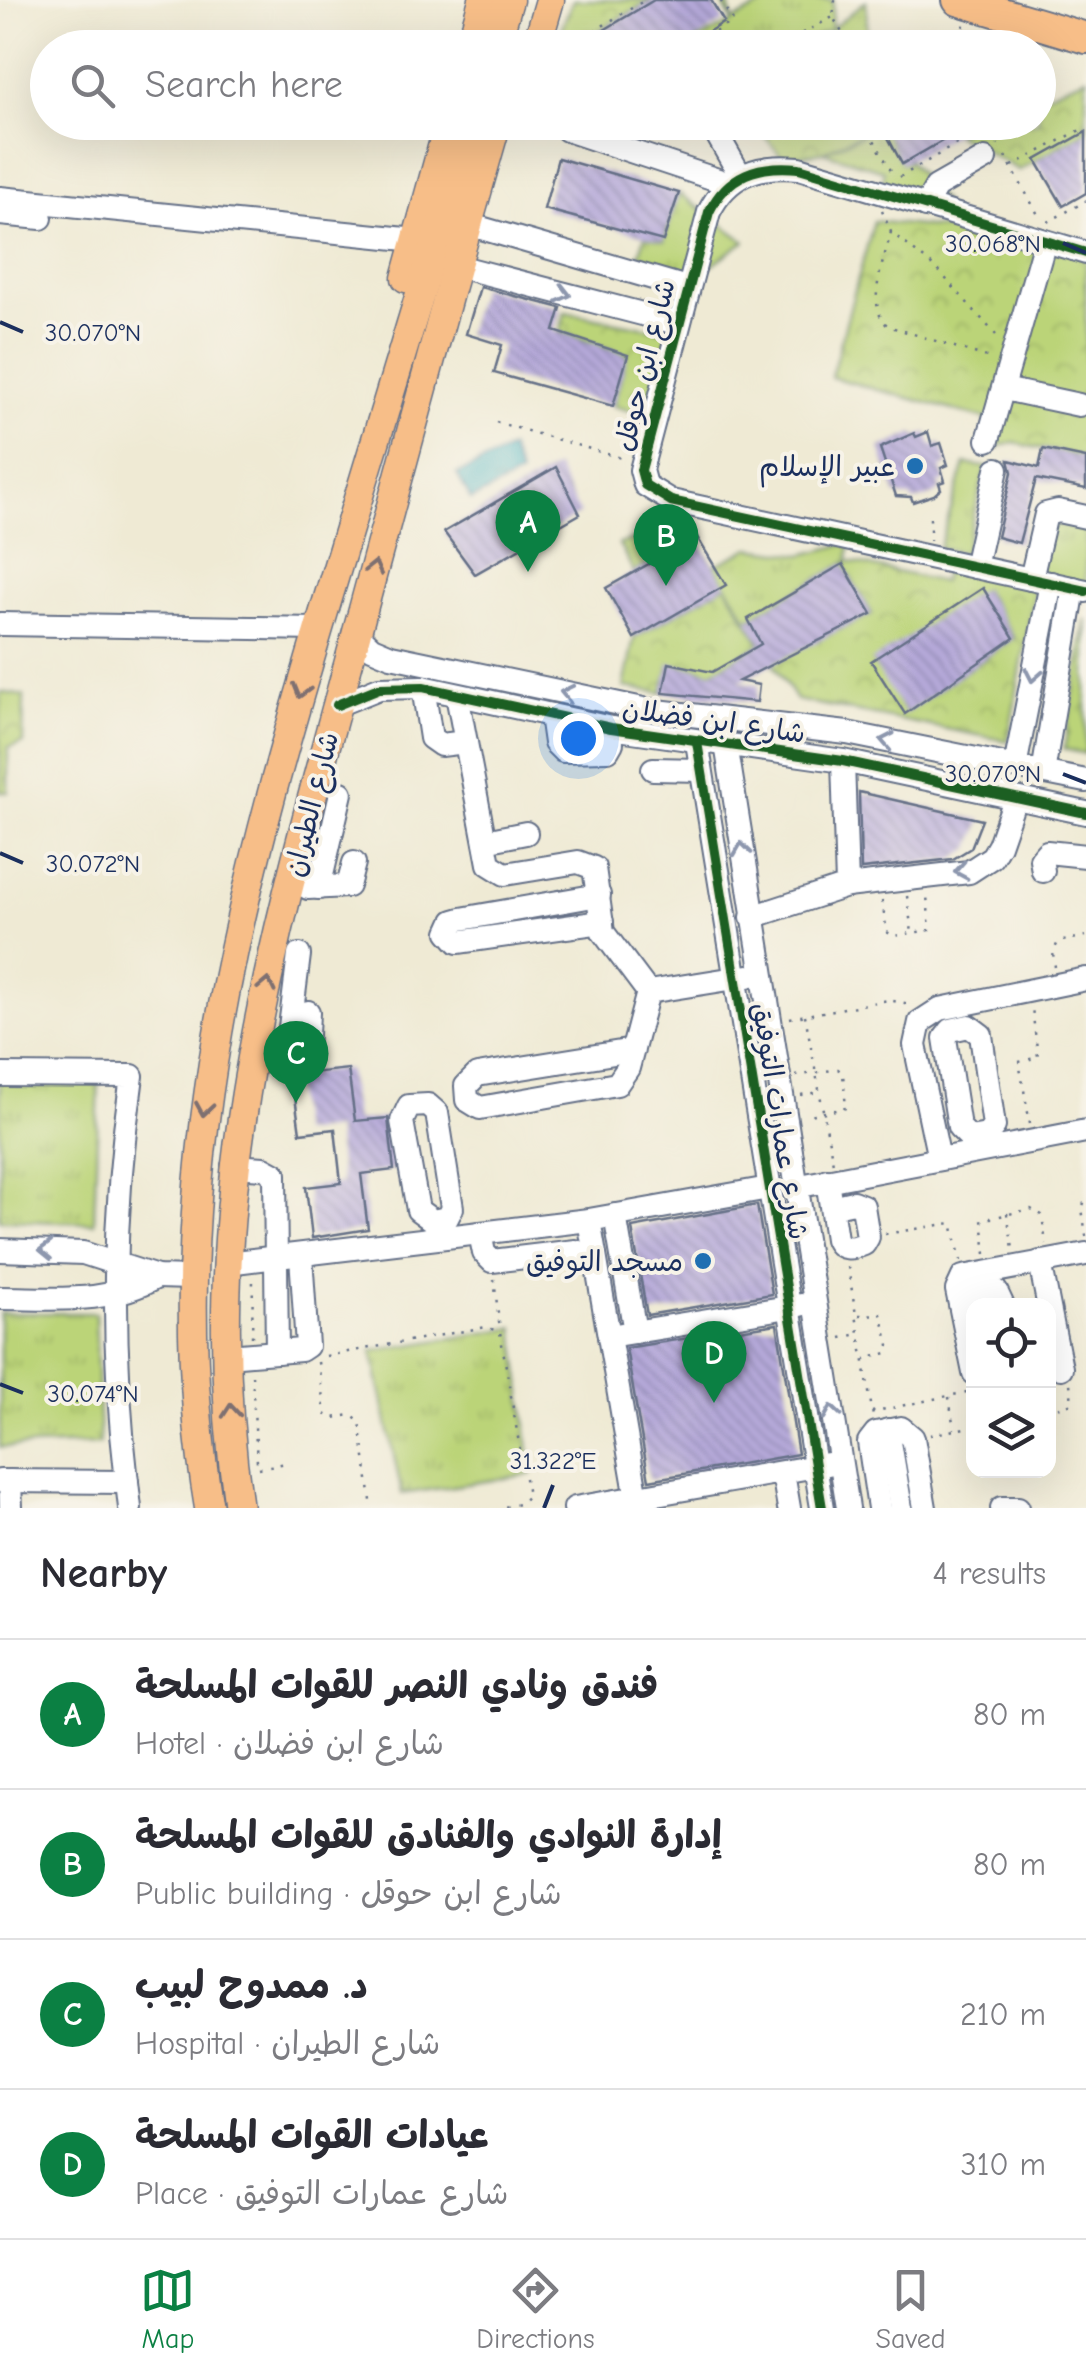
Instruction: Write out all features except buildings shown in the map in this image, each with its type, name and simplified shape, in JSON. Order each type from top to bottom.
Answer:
[{"type":"highway","points":[[958,0],[1086,38]]},
{"type":"main road","points":[[489,30],[518,3]]},
{"type":"main road","points":[[504,30],[518,3]]},
{"type":"main road","points":[[518,3],[518,30]]},
{"type":"main road","points":[[518,3],[529,30]]},
{"type":"main road","name":"شارع الطيران","points":[[209,1508],[193,1393],[192,1278],[196,1174],[214,1052],[260,844],[316,636],[389,396],[386,358],[444,140]]},
{"type":"main road","points":[[389,396],[467,140]]},
{"type":"main road","points":[[418,396],[492,140]]},
{"type":"main road","name":"شارع الطيران","points":[[239,1508],[240,1356],[252,1261],[233,1166],[250,1060],[290,888],[418,396],[442,360],[508,140]]},
{"type":"street","points":[[601,140],[733,179],[779,166],[799,168],[1086,253]]},
{"type":"street","points":[[717,140],[733,179]]},
{"type":"street","points":[[925,206],[936,187],[984,159]]},
{"type":"street","name":"شارع ابن حوقل","points":[[733,179],[709,212],[687,288],[641,464],[645,485],[671,501],[1060,585]]},
{"type":"street","points":[[0,198],[206,226],[414,247]]},
{"type":"street","points":[[0,214],[206,226]]},
{"type":"street","points":[[481,228],[687,288]]},
{"type":"street","points":[[988,440],[1045,241]]},
{"type":"street","points":[[469,269],[677,323]]},
{"type":"street","points":[[1004,389],[1079,405]]},
{"type":"street","points":[[974,566],[997,469]]},
{"type":"street","points":[[1043,772],[1060,585],[1046,514],[1058,511],[1086,517]]},
{"type":"street","points":[[1014,767],[1060,585]]},
{"type":"street","points":[[0,624],[316,636]]},
{"type":"street","points":[[0,639],[235,634]]},
{"type":"street","name":"شارع ابن فضلان","points":[[357,634],[372,648],[392,656],[664,713],[847,733],[1086,781]]},
{"type":"street","points":[[392,656],[383,672],[394,686]]},
{"type":"street","name":"شارع ابن فضلان","points":[[338,705],[364,692],[394,686],[424,688],[611,728],[843,761],[1086,814]]},
{"type":"street","points":[[424,688],[431,738],[442,744],[466,742]]},
{"type":"street","points":[[457,694],[489,864],[505,874],[586,862],[597,876],[608,942],[648,992]]},
{"type":"street","points":[[551,715],[555,743],[563,751],[608,750],[612,743],[611,728]]},
{"type":"street","name":"شارع عمارات التوفيق","points":[[697,742],[822,1508]]},
{"type":"street","name":"شارع عمارات التوفيق","points":[[726,744],[848,1508]]},
{"type":"street","points":[[843,761],[847,886]]},
{"type":"street","points":[[653,769],[701,770]]},
{"type":"street","points":[[318,888],[341,793]]},
{"type":"street","points":[[752,917],[847,886],[969,872],[982,866],[999,845],[1015,800]]},
{"type":"street","points":[[485,841],[526,834]]},
{"type":"street","points":[[1042,870],[1041,860],[1046,852],[1086,856]]},
{"type":"street","points":[[290,888],[348,886],[354,863]]},
{"type":"street","points":[[599,896],[454,920],[449,932],[458,942],[602,922]]},
{"type":"street","points":[[286,1059],[299,956]]},
{"type":"street","points":[[648,992],[760,974]]},
{"type":"street","points":[[939,1159],[915,1046],[920,1022],[929,1014],[1086,979]]},
{"type":"street","points":[[633,1050],[477,1075],[466,1086],[465,1093],[480,1108],[609,1086],[624,1078],[633,1050],[648,992]]},
{"type":"street","points":[[250,1060],[303,1059],[309,1052],[308,1012]]},
{"type":"street","points":[[0,1075],[132,1076],[120,1158],[114,1296],[130,1508]]},
{"type":"street","points":[[795,1187],[939,1159],[980,1143],[1086,1131]]},
{"type":"street","points":[[233,1166],[264,1168],[275,1174],[252,1261],[283,1352]]},
{"type":"street","points":[[831,1180],[831,1207],[836,1239],[845,1248],[861,1246],[868,1237],[860,1204],[831,1207]]},
{"type":"street","points":[[252,1261],[301,1256],[449,1228],[480,1233],[589,1220],[769,1188]]},
{"type":"street","points":[[616,1215],[635,1332]]},
{"type":"street","points":[[589,1220],[638,1499]]},
{"type":"street","points":[[480,1233],[484,1253],[492,1261],[576,1251]]},
{"type":"street","points":[[0,1250],[67,1250],[115,1260],[157,1277],[192,1278]]},
{"type":"street","points":[[971,1294],[989,1270],[1086,1254]]},
{"type":"street","points":[[240,1356],[301,1350],[308,1342],[301,1256]]},
{"type":"street","points":[[1044,1261],[1066,1367]]},
{"type":"street","points":[[0,1298],[114,1296],[157,1277]]},
{"type":"street","points":[[971,1294],[996,1291],[999,1298]]},
{"type":"street","points":[[609,1336],[814,1303]]},
{"type":"street","points":[[879,1425],[907,1429],[914,1438],[925,1508]]},
{"type":"street","points":[[879,1425],[869,1448],[879,1508]]},
{"type":"street","points":[[879,1425],[901,1508]]},
{"type":"street","points":[[575,1508],[840,1462]]},
{"type":"street","points":[[784,1473],[789,1508]]},
{"type":"street","points":[[11,1508],[5,1481],[127,1482]]},
{"type":"street","points":[[1002,1508],[1018,1508]]},
{"type":"path","points":[[596,30],[645,0]]},
{"type":"path","points":[[717,30],[733,21],[720,0]]},
{"type":"path","points":[[835,0],[833,17],[841,30]]},
{"type":"path","points":[[808,30],[833,17]]},
{"type":"path","points":[[1011,167],[1086,127]]},
{"type":"path","points":[[876,140],[896,180],[964,140]]},
{"type":"path","points":[[996,140],[1044,224],[1086,201]]},
{"type":"path","points":[[886,195],[881,214],[891,232],[938,270],[1011,360]]},
{"type":"path","points":[[891,232],[876,305],[880,319],[888,326],[1011,360]]},
{"type":"path","points":[[496,422],[641,464]]},
{"type":"path","points":[[879,882],[887,932],[912,934],[932,927],[914,877]]},
{"type":"path","points":[[912,934],[914,877]]},
{"type":"path","points":[[1057,984],[1054,946],[1063,940],[1086,936]]},
{"type":"path","points":[[1029,990],[1038,1057],[1020,1062],[1033,1140]]},
{"type":"path","points":[[768,1023],[888,1000],[929,1014]]},
{"type":"path","points":[[805,1015],[824,1113],[831,1180]]},
{"type":"path","points":[[777,1079],[838,1069],[843,1074],[848,1105],[784,1120]]},
{"type":"path","points":[[1086,1198],[1082,1208],[1086,1238]]},
{"type":"path","points":[[989,1270],[982,1220],[1007,1213],[1038,1210],[1044,1261]]},
{"type":"path","points":[[1007,1213],[1016,1266]]},
{"type":"path","points":[[868,1237],[952,1223],[971,1294]]},
{"type":"path","points":[[845,1248],[879,1425],[948,1396],[966,1393]]},
{"type":"path","points":[[252,1261],[240,1356],[259,1481]]},
{"type":"path","points":[[492,1261],[528,1496],[519,1504],[498,1508]]},
{"type":"path","points":[[856,1316],[882,1314],[889,1345],[887,1353],[864,1360]]},
{"type":"path","points":[[283,1352],[291,1361],[486,1327],[500,1332]]},
{"type":"path","points":[[318,1357],[325,1414],[334,1418],[351,1415],[360,1422],[372,1508]]},
{"type":"path","points":[[1056,1408],[1072,1403],[1066,1367]]},
{"type":"path","points":[[948,1396],[954,1430]]},
{"type":"path","points":[[914,1438],[966,1428]]},
{"type":"path","points":[[257,1468],[286,1463]]},
{"type":"green space","points":[[573,0],[651,0],[599,30],[561,30]]},
{"type":"green space","points":[[720,0],[728,0],[733,21],[773,0],[833,0],[831,29],[866,1],[867,30],[717,30],[733,22]]},
{"type":"green space","points":[[1086,77],[1086,132],[1019,170],[966,140],[1056,140],[1056,90]]},
{"type":"green space","points":[[768,140],[848,140],[823,152],[783,158]]},
{"type":"green space","points":[[850,140],[890,140],[902,163],[909,161],[942,201],[883,184],[884,171],[823,152]]},
{"type":"green space","points":[[679,193],[745,241],[699,274],[639,255],[645,236],[664,241]]},
{"type":"green space","points":[[874,221],[1047,240],[1086,250],[1086,458],[1014,443],[985,449],[986,419],[831,377]]},
{"type":"green space","points":[[565,312],[669,332],[645,415],[613,406],[627,355],[560,332]]},
{"type":"green space","points":[[965,464],[986,467],[964,553],[939,548]]},
{"type":"green space","points":[[690,522],[697,537],[634,572],[619,544]]},
{"type":"green space","points":[[1046,523],[1086,530],[1086,584],[1037,575]]},
{"type":"green space","points":[[850,543],[848,561],[748,619],[714,566],[750,548],[802,555]]},
{"type":"green space","points":[[848,561],[942,582],[945,565],[1035,589],[1008,741],[796,700],[772,662],[872,614],[843,564]],"holes":[[[983,589],[1014,638],[905,713]]]},
{"type":"green space","points":[[726,585],[761,644],[712,672],[670,664],[663,693],[624,687],[634,638]]},
{"type":"green space","points":[[1086,619],[1086,754],[1064,749]]},
{"type":"green space","points":[[0,692],[24,696],[23,743],[8,748],[8,792],[0,792]]},
{"type":"green space","points":[[0,1078],[99,1082],[94,1223],[0,1220]]},
{"type":"green space","points":[[0,1313],[95,1313],[100,1444],[0,1447]]},
{"type":"green space","points":[[514,1328],[532,1474],[402,1494],[372,1351]]},
{"type":"water","points":[[510,449],[520,475],[471,500],[457,474]]},
{"type":"cycle path","points":[[1086,253],[799,168],[770,168],[746,174],[725,189],[709,212],[641,470],[645,485],[671,501],[1086,591]]},
{"type":"cycle path","points":[[337,705],[379,688],[423,687],[611,728],[843,761],[1086,813]]},
{"type":"cycle path","points":[[697,742],[822,1508]]},
{"type":"place","name":"عبير الإسلام","points":[[915,466]]},
{"type":"place","name":"فندق ونادي النصر للقوات المسلحة","points":[[528,572]]},
{"type":"place","name":"إدارة النوادي والفنادق للقوات المسلحة","points":[[666,586]]},
{"type":"place","name":"د. ممدوح لبيب","points":[[296,1103]]},
{"type":"place","name":"مسجد التوفيق","points":[[703,1261]]},
{"type":"place","name":"عيادات القوات المسلحة","points":[[714,1403]]}]
